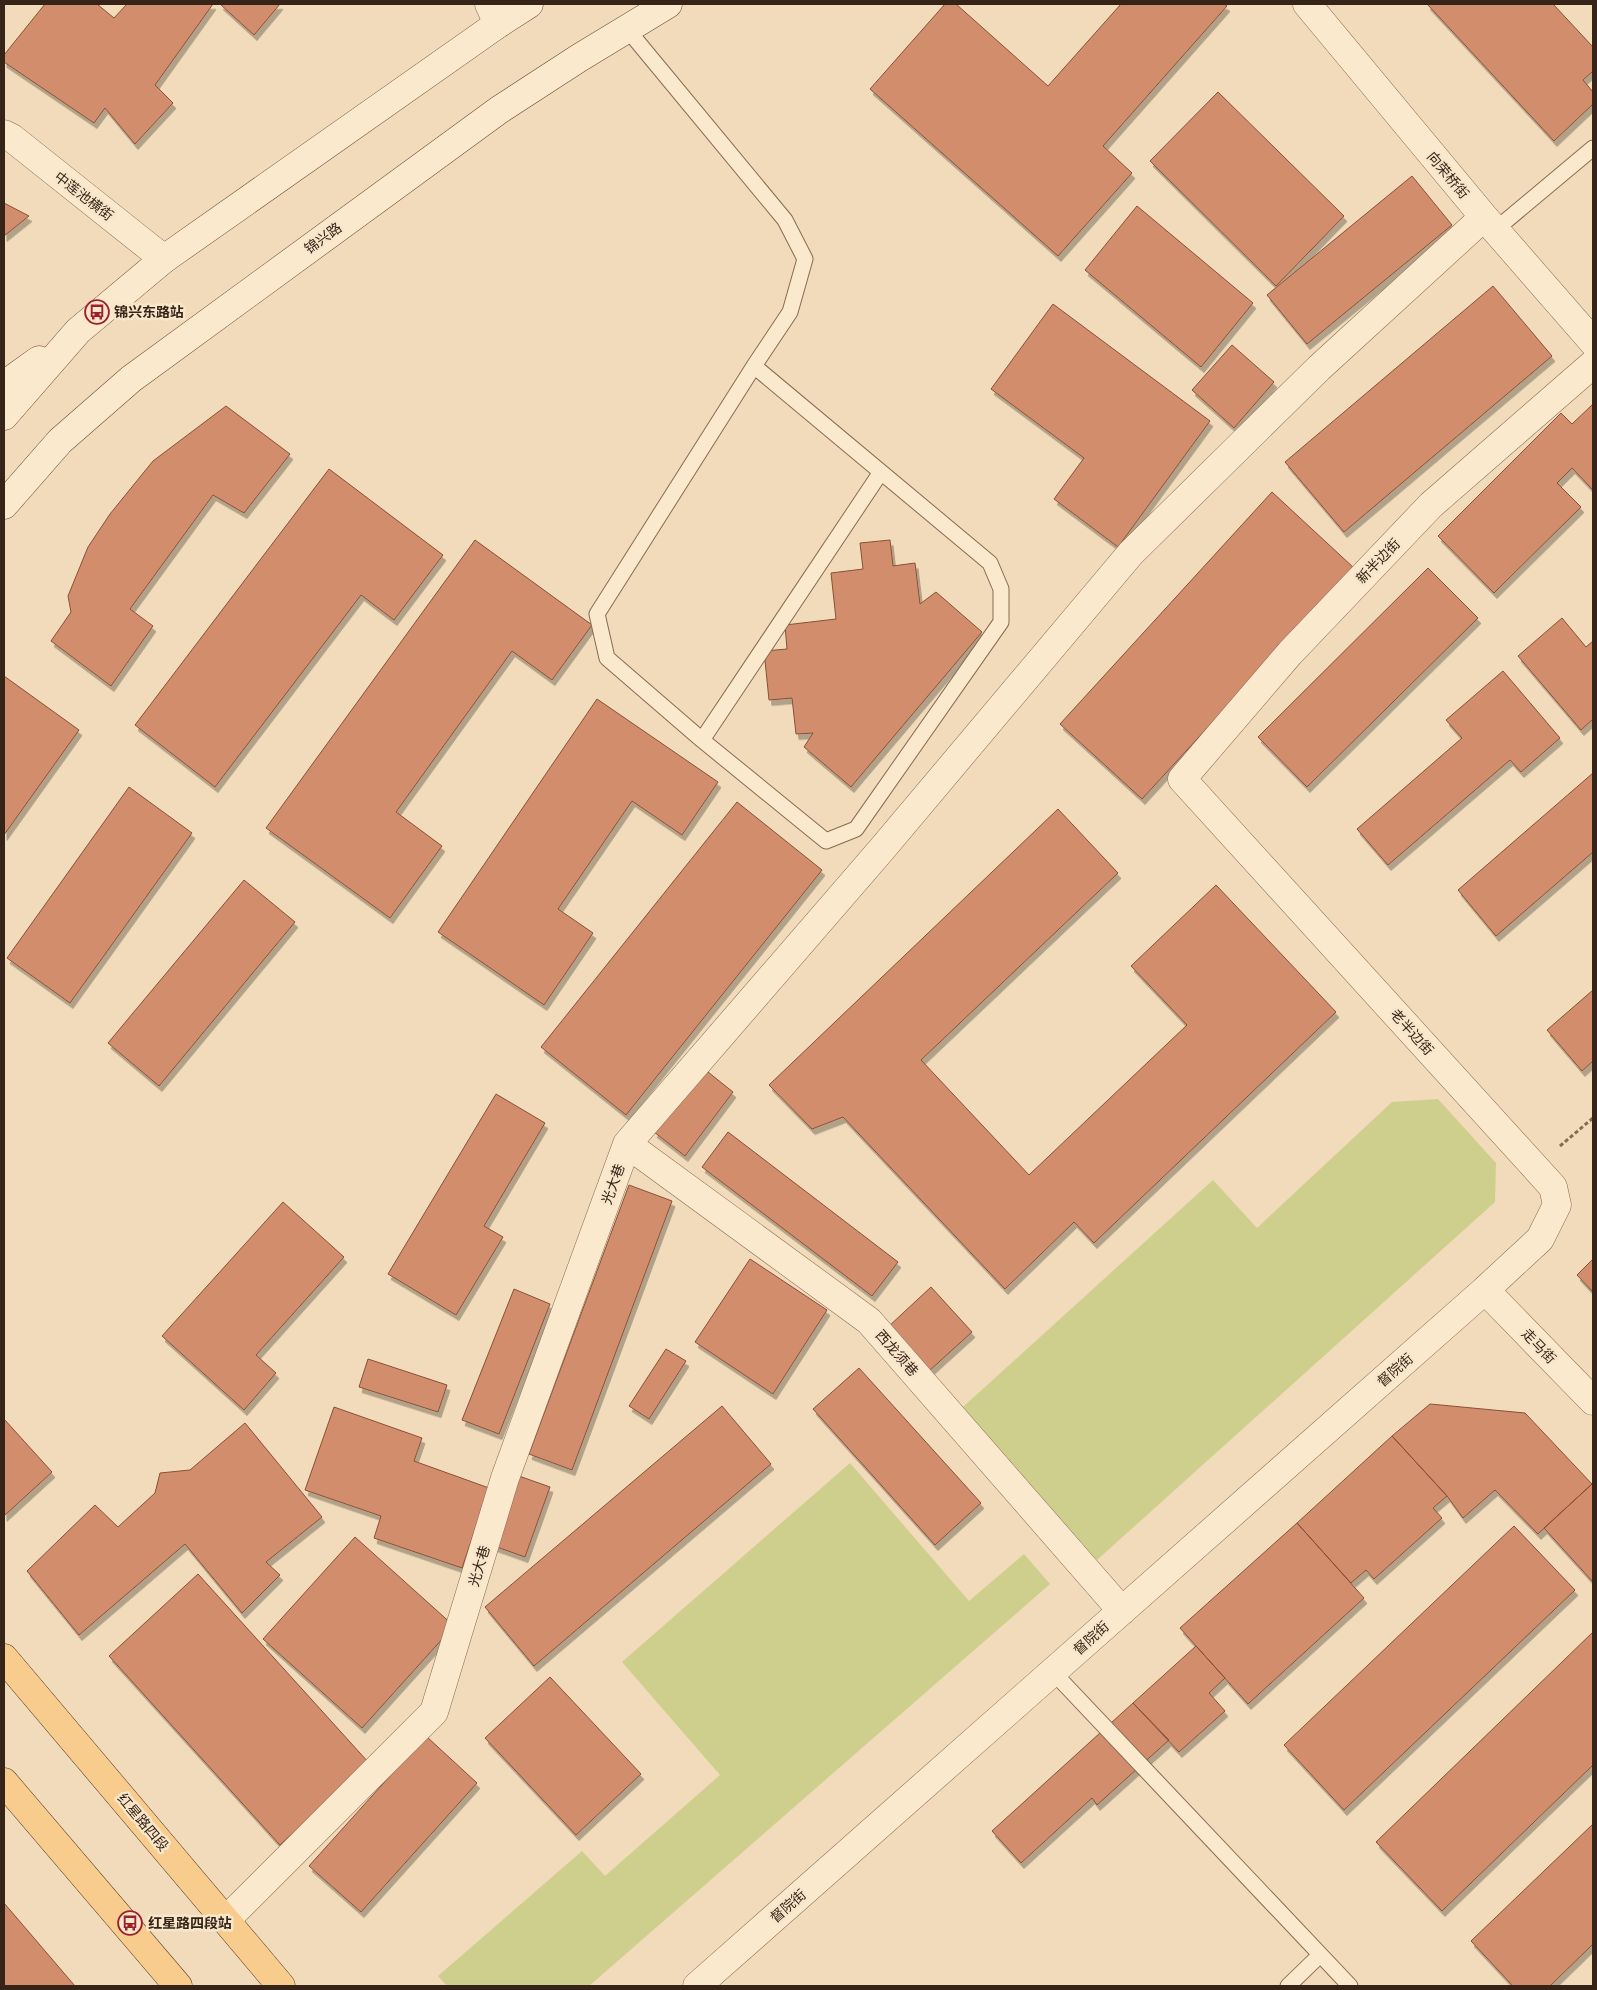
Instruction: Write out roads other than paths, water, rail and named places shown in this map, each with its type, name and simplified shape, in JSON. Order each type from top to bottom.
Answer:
[{"type":"main road","name":"红星路四段","points":[[4,1658],[281,1986]]},
{"type":"main road","points":[[4,1782],[178,1986]]},
{"type":"street","points":[[4,385],[78,331],[164,259],[494,14],[529,4]]},
{"type":"street","name":"锦兴路","points":[[4,505],[60,441],[132,379],[499,110],[668,4]]},
{"type":"street","name":"向荣桥街","points":[[1307,4],[1489,224],[1593,342]]},
{"type":"street","name":"中莲池横街","points":[[4,134],[12,138],[164,259]]},
{"type":"street","points":[[627,1144],[882,849],[1130,553],[1319,368],[1489,224]]},
{"type":"street","points":[[4,416],[78,331]]},
{"type":"street","name":"新半边街","points":[[1182,779],[1290,653],[1431,505],[1593,364]]},
{"type":"street","name":"老半边街","points":[[1182,779],[1553,1187],[1557,1205],[1540,1240],[1485,1290]]},
{"type":"street","name":"西龙须巷","points":[[627,1144],[869,1321],[1122,1611]]},
{"type":"street","name":"光大巷","points":[[226,1920],[434,1712],[505,1478],[627,1144]]},
{"type":"street","name":"督院街","points":[[697,1986],[1485,1290]]},
{"type":"street","name":"走马街","points":[[1485,1290],[1593,1401]]},
{"type":"lane","points":[[627,29],[785,220],[805,259],[790,312],[754,366],[598,614],[607,658],[702,740],[826,841],[856,829],[1001,622],[1001,589],[990,563],[754,366]]},
{"type":"lane","points":[[1489,224],[1593,148]]},
{"type":"lane","points":[[702,740],[881,472]]},
{"type":"lane","points":[[1053,1672],[1350,1986]]},
{"type":"lane","points":[[1288,1986],[1320,1955]]},
{"type":"place","name":"锦兴东路站","points":[[97,312]]},
{"type":"place","name":"红星路四段站","points":[[130,1923]]}]
